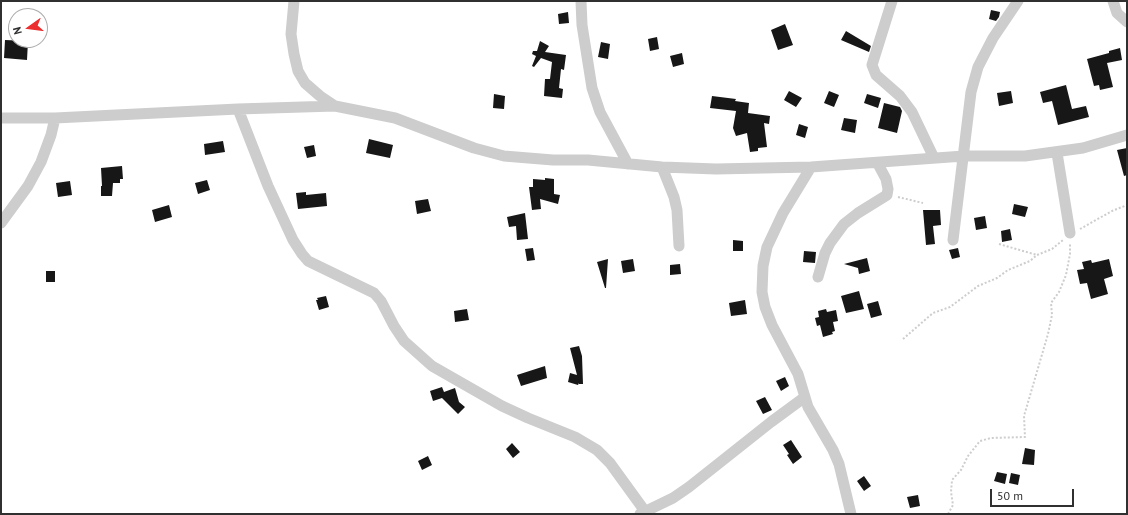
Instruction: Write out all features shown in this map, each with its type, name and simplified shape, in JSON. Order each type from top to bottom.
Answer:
[{"type":"street","points":[[294,1],[291,34],[298,71],[305,83],[335,106]]},
{"type":"street","points":[[581,1],[582,25],[592,88],[600,112],[628,164]]},
{"type":"street","points":[[892,1],[872,65],[876,75],[900,96],[912,112],[934,158]]},
{"type":"street","points":[[954,240],[972,92],[978,67],[993,38],[1018,1]]},
{"type":"street","points":[[1113,1],[1117,13],[1127,22]]},
{"type":"street","points":[[1,118],[55,118],[238,108],[335,106],[395,118],[474,148],[504,156],[553,160],[588,160],[662,167],[716,169],[878,164],[964,156],[1025,156],[1057,153],[1083,148],[1127,135]]},
{"type":"street","points":[[238,108],[268,186],[293,240],[308,261],[374,293],[382,301],[394,326],[404,342],[432,366],[502,406],[575,437],[597,450],[610,463],[644,513],[689,488],[771,422],[805,397]]},
{"type":"street","points":[[1,223],[28,186],[41,162],[51,135],[55,118]]},
{"type":"street","points":[[1057,153],[1070,233]]},
{"type":"street","points":[[818,277],[830,242],[844,224],[887,195],[888,189],[886,179],[878,164]]},
{"type":"street","points":[[662,167],[674,197],[677,210],[679,246]]},
{"type":"street","points":[[811,167],[783,213],[767,247],[763,266],[762,292],[765,307],[772,325],[798,374],[808,407],[833,450],[839,464],[851,514]]},
{"type":"path","points":[[887,195],[923,203]]},
{"type":"path","points":[[903,339],[933,313],[950,307],[978,286],[996,278],[1008,270],[1030,261],[1037,255],[1052,249],[1070,233],[1112,211],[1127,205]]},
{"type":"path","points":[[948,514],[953,505],[952,480],[961,470],[968,456],[980,441],[991,438],[1025,437],[1024,416],[1048,334],[1052,315],[1051,303],[1059,292],[1066,275],[1070,254],[1070,233]]},
{"type":"path","points":[[999,244],[1037,255]]},
{"type":"building","points":[[991,10],[1000,12],[996,21],[989,19]]},
{"type":"building","points":[[568,12],[569,23],[559,24],[558,14]]},
{"type":"building","points":[[785,24],[793,45],[778,50],[771,30]]},
{"type":"building","points":[[846,31],[871,46],[869,52],[841,40]]},
{"type":"building","points":[[657,37],[659,49],[650,51],[648,39]]},
{"type":"building","points":[[5,40],[8,40],[8,48],[28,48],[27,60],[4,58]]},
{"type":"building","points":[[540,41],[549,46],[545,52],[566,55],[564,70],[561,69],[559,88],[563,89],[562,98],[544,96],[545,79],[550,79],[552,62],[541,58],[534,67],[532,66],[536,56],[532,54],[533,51],[537,51]]},
{"type":"building","points":[[601,42],[610,44],[608,59],[598,57]]},
{"type":"building","points":[[1120,48],[1122,60],[1107,63],[1113,87],[1100,90],[1099,85],[1094,86],[1087,59],[1109,53],[1109,51]]},
{"type":"building","points":[[682,53],[684,64],[673,67],[670,56]]},
{"type":"building","points":[[1066,85],[1072,109],[1086,106],[1089,117],[1058,125],[1052,101],[1043,103],[1040,92]]},
{"type":"building","points":[[789,91],[802,98],[796,107],[784,100]]},
{"type":"building","points":[[829,91],[839,95],[834,107],[824,103]]},
{"type":"building","points":[[1011,91],[1013,103],[999,106],[997,93]]},
{"type":"building","points":[[494,94],[505,96],[504,109],[493,108]]},
{"type":"building","points":[[867,94],[881,98],[878,108],[864,103]]},
{"type":"building","points":[[712,96],[736,99],[735,101],[749,103],[748,113],[770,116],[769,124],[764,123],[767,147],[758,148],[758,151],[750,152],[747,133],[736,136],[733,128],[736,111],[710,108]]},
{"type":"building","points":[[884,103],[900,107],[902,111],[897,133],[878,128]]},
{"type":"building","points":[[844,118],[857,120],[855,133],[841,130]]},
{"type":"building","points":[[799,124],[808,127],[805,138],[796,135]]},
{"type":"building","points":[[369,139],[393,145],[390,158],[366,153]]},
{"type":"building","points":[[223,141],[225,152],[205,155],[204,144]]},
{"type":"building","points":[[314,145],[316,156],[307,158],[304,147]]},
{"type":"building","points":[[1127,148],[1127,175],[1124,176],[1117,150]]},
{"type":"building","points":[[122,166],[123,179],[120,179],[120,183],[113,183],[112,196],[101,196],[101,168]]},
{"type":"building","points":[[545,178],[554,179],[554,194],[560,195],[558,204],[540,199],[541,209],[532,210],[529,187],[533,187],[533,179],[545,180]]},
{"type":"building","points":[[207,180],[210,190],[198,194],[195,183]]},
{"type":"building","points":[[70,181],[72,195],[58,197],[56,183]]},
{"type":"building","points":[[306,192],[306,195],[326,193],[327,206],[298,209],[296,193]]},
{"type":"building","points":[[428,199],[431,211],[417,214],[415,201]]},
{"type":"building","points":[[1014,204],[1028,207],[1025,217],[1012,214]]},
{"type":"building","points":[[169,205],[172,217],[155,222],[152,210]]},
{"type":"building","points":[[923,210],[940,210],[941,225],[933,226],[935,244],[926,245]]},
{"type":"building","points":[[525,213],[528,239],[517,240],[516,226],[509,227],[507,217]]},
{"type":"building","points":[[985,216],[987,228],[976,230],[974,218]]},
{"type":"building","points":[[1010,229],[1012,240],[1002,242],[1001,231]]},
{"type":"building","points":[[733,240],[743,241],[743,251],[733,251]]},
{"type":"building","points":[[533,248],[535,260],[527,261],[525,249]]},
{"type":"building","points":[[958,248],[960,257],[952,259],[949,250]]},
{"type":"building","points":[[804,251],[816,252],[815,263],[803,262]]},
{"type":"building","points":[[867,258],[870,271],[859,274],[858,268],[844,264]]},
{"type":"building","points":[[608,259],[606,288],[605,288],[597,262]]},
{"type":"building","points":[[633,259],[635,271],[623,273],[621,261]]},
{"type":"building","points":[[1109,259],[1113,276],[1104,279],[1108,294],[1091,299],[1087,283],[1080,284],[1077,270],[1084,269],[1082,262],[1091,260],[1092,263]]},
{"type":"building","points":[[680,264],[681,274],[670,275],[670,265]]},
{"type":"building","points":[[46,271],[55,271],[55,282],[46,282]]},
{"type":"building","points":[[859,291],[864,309],[846,313],[841,296]]},
{"type":"building","points":[[326,296],[329,307],[319,310],[316,300],[318,300],[317,298]]},
{"type":"building","points":[[745,300],[747,314],[731,316],[729,303]]},
{"type":"building","points":[[878,301],[882,315],[871,318],[867,304]]},
{"type":"building","points":[[467,309],[469,320],[455,322],[454,311]]},
{"type":"building","points":[[826,309],[827,312],[836,310],[838,321],[833,322],[835,331],[832,332],[833,334],[823,337],[820,325],[817,326],[815,318],[819,317],[818,311]]},
{"type":"building","points":[[579,346],[582,356],[583,384],[579,383],[578,385],[568,382],[570,373],[577,375],[570,348]]},
{"type":"building","points":[[545,366],[547,378],[521,386],[517,375]]},
{"type":"building","points":[[785,377],[789,386],[781,391],[776,381]]},
{"type":"building","points":[[442,387],[444,392],[455,388],[459,402],[465,407],[458,414],[442,398],[433,401],[430,391]]},
{"type":"building","points":[[765,397],[772,410],[763,414],[756,401]]},
{"type":"building","points":[[791,440],[802,457],[793,464],[783,445]]},
{"type":"building","points":[[512,443],[520,452],[513,458],[506,449]]},
{"type":"building","points":[[1025,448],[1035,450],[1034,465],[1022,464]]},
{"type":"building","points":[[428,456],[432,465],[422,470],[418,461]]},
{"type":"building","points":[[997,472],[1007,474],[1005,484],[994,481]]},
{"type":"building","points":[[1011,473],[1020,475],[1018,485],[1009,483]]},
{"type":"building","points":[[864,476],[871,486],[864,491],[857,481]]},
{"type":"building","points":[[918,495],[920,506],[910,508],[907,497]]}]
